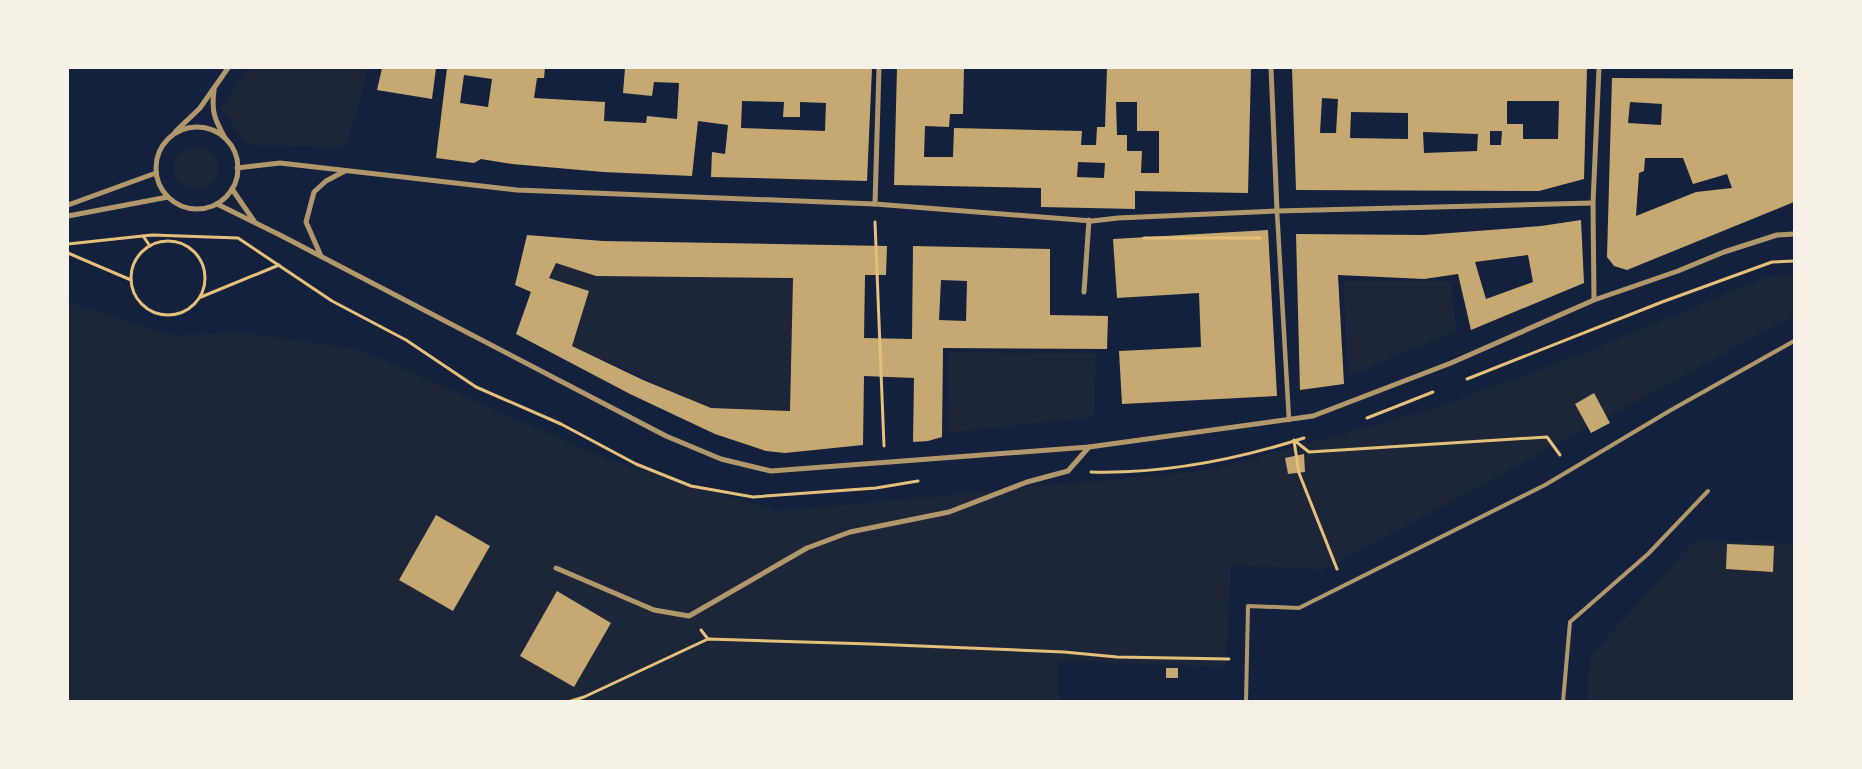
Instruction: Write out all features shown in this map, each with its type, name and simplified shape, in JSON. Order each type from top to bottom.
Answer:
[{"type":"street","points":[[215,87],[212,101],[215,120],[235,155],[237,177],[232,190],[217,204],[202,209],[194,209],[179,205],[168,197],[160,186],[156,173],[157,158],[162,146],[200,108],[228,68]]},
{"type":"street","points":[[875,204],[879,68]]},
{"type":"street","points":[[1271,68],[1278,238],[1289,420]]},
{"type":"street","points":[[1594,300],[1593,204],[1599,68]]},
{"type":"street","points":[[170,138],[188,128],[197,127],[217,133],[227,141]]},
{"type":"street","points":[[237,168],[280,163],[516,190],[875,204],[1089,220],[1277,211],[1593,204]]},
{"type":"street","points":[[322,257],[306,222],[314,192],[326,181],[345,170]]},
{"type":"street","points":[[68,205],[156,173]]},
{"type":"street","points":[[232,190],[254,221]]},
{"type":"street","points":[[68,216],[168,197]]},
{"type":"street","points":[[217,204],[254,221],[666,436],[721,459],[771,471],[1089,447],[1313,416],[1433,370],[1594,300],[1678,271],[1724,252],[1777,235],[1794,234]]},
{"type":"street","points":[[1084,292],[1089,220]]},
{"type":"street","points":[[556,568],[654,610],[689,616],[807,548],[850,532],[950,512],[1027,482],[1068,471],[1089,447]]},
{"type":"lane","points":[[1246,702],[1248,606],[1299,608],[1546,485],[1671,410],[1794,341]]},
{"type":"lane","points":[[1562,702],[1570,622],[1648,554],[1708,491]]},
{"type":"path","points":[[875,204],[884,462]]},
{"type":"path","points":[[68,244],[152,235],[238,238],[332,301],[406,340],[476,387],[561,424],[636,464],[691,486],[753,497],[876,488],[919,480]]},
{"type":"path","points":[[143,236],[150,246]]},
{"type":"path","points":[[1135,238],[1278,238]]},
{"type":"path","points":[[161,241],[185,244],[195,252],[202,262],[206,274],[205,286],[200,297],[183,312],[171,315],[149,310],[140,302],[134,292],[132,280],[135,260],[141,252],[150,246],[161,241]]},
{"type":"path","points":[[68,253],[132,280]]},
{"type":"path","points":[[1460,382],[1662,302],[1772,262],[1794,261]]},
{"type":"path","points":[[200,297],[279,265]]},
{"type":"path","points":[[1363,419],[1442,389]]},
{"type":"path","points":[[1068,471],[1101,472],[1189,467],[1269,449],[1311,435]]},
{"type":"path","points":[[1309,452],[1546,436],[1570,470]]},
{"type":"path","points":[[1294,441],[1299,473],[1337,568]]},
{"type":"path","points":[[568,702],[584,697],[708,639],[1229,659]]},
{"type":"shaded area","points":[[247,68],[368,68],[347,147],[247,145],[222,110]]},
{"type":"shaded area","points":[[196,146],[208,150],[214,156],[218,168],[214,180],[208,186],[196,190],[184,186],[178,180],[174,168],[178,156],[184,150]]},
{"type":"shaded area","points":[[556,263],[596,276],[793,278],[790,411],[711,408],[572,346],[549,278]]},
{"type":"shaded area","points":[[1794,274],[1794,316],[1364,549],[1323,570],[1231,565],[1226,667],[1059,661],[1059,702],[68,701],[68,302],[172,335],[245,333],[359,349],[609,460],[777,511],[1210,470],[1429,410],[1566,360],[1769,276]]},
{"type":"shaded area","points":[[1343,281],[1451,281],[1456,331],[1348,377]]},
{"type":"shaded area","points":[[948,352],[1096,353],[1094,417],[947,433]]},
{"type":"shaded area","points":[[1694,541],[1794,543],[1794,701],[1587,702],[1590,656]]},
{"type":"building","points":[[382,68],[436,68],[432,99],[377,90]]},
{"type":"building","points":[[447,68],[545,68],[544,78],[537,78],[534,98],[605,102],[604,121],[646,123],[647,116],[677,119],[679,83],[654,82],[652,96],[623,93],[625,68],[872,68],[867,181],[711,177],[712,152],[725,154],[728,125],[698,121],[692,176],[603,172],[512,164],[481,159],[474,163],[436,158]],"holes":[[[464,75],[492,79],[488,107],[460,103]],[[742,101],[784,102],[783,117],[800,117],[800,102],[826,103],[825,131],[741,128]]]},
{"type":"building","points":[[897,68],[964,68],[963,114],[950,114],[949,127],[925,126],[924,157],[953,157],[954,128],[1082,131],[1081,145],[1096,145],[1097,127],[1105,127],[1107,68],[1251,68],[1248,193],[1135,191],[1135,209],[1041,207],[1041,188],[894,185]],"holes":[[[1116,102],[1137,102],[1137,131],[1159,131],[1159,173],[1141,173],[1142,151],[1127,151],[1127,135],[1117,135]],[[1078,162],[1105,163],[1104,178],[1077,177]]]},
{"type":"building","points":[[1292,68],[1587,68],[1584,179],[1539,191],[1296,190]],"holes":[[[1322,98],[1338,99],[1336,133],[1320,133]],[[1507,101],[1559,101],[1558,139],[1523,139],[1523,124],[1507,124]],[[1351,112],[1408,113],[1408,139],[1350,138]],[[1490,131],[1502,131],[1501,145],[1490,145]],[[1423,132],[1478,134],[1477,151],[1424,153]]]},
{"type":"building","points":[[1612,78],[1794,79],[1794,202],[1627,270],[1614,266],[1607,257]],"holes":[[[1630,102],[1662,104],[1661,125],[1628,123]],[[1645,158],[1683,158],[1693,184],[1727,174],[1732,188],[1696,192],[1636,216],[1639,173],[1644,171]]]},
{"type":"building","points":[[1581,220],[1584,283],[1471,330],[1458,274],[1424,279],[1338,275],[1344,384],[1300,390],[1296,234],[1424,235],[1541,226]],"holes":[[[1528,255],[1533,282],[1486,299],[1475,262]]]},
{"type":"building","points":[[1268,230],[1277,396],[1122,404],[1119,351],[1201,347],[1199,293],[1117,298],[1113,239]]},
{"type":"building","points":[[527,235],[603,241],[887,246],[886,275],[865,275],[864,338],[912,339],[913,246],[1050,249],[1050,315],[1108,316],[1107,349],[943,348],[942,437],[928,441],[913,442],[914,378],[864,376],[863,445],[785,453],[766,451],[715,434],[630,394],[516,334],[531,292],[515,285]],"holes":[[[556,263],[596,276],[793,278],[790,411],[711,408],[643,380],[572,346],[589,291],[549,278]],[[941,280],[967,281],[966,321],[939,320]]]},
{"type":"building","points":[[1594,393],[1610,423],[1591,433],[1575,404]]},
{"type":"building","points":[[1304,454],[1305,472],[1288,474],[1285,458]]},
{"type":"building","points":[[436,515],[490,546],[453,611],[399,580]]},
{"type":"building","points":[[1727,544],[1774,546],[1773,572],[1726,569]]},
{"type":"building","points":[[557,591],[611,623],[574,687],[520,656]]},
{"type":"building","points":[[1166,668],[1178,668],[1178,678],[1166,678]]}]
